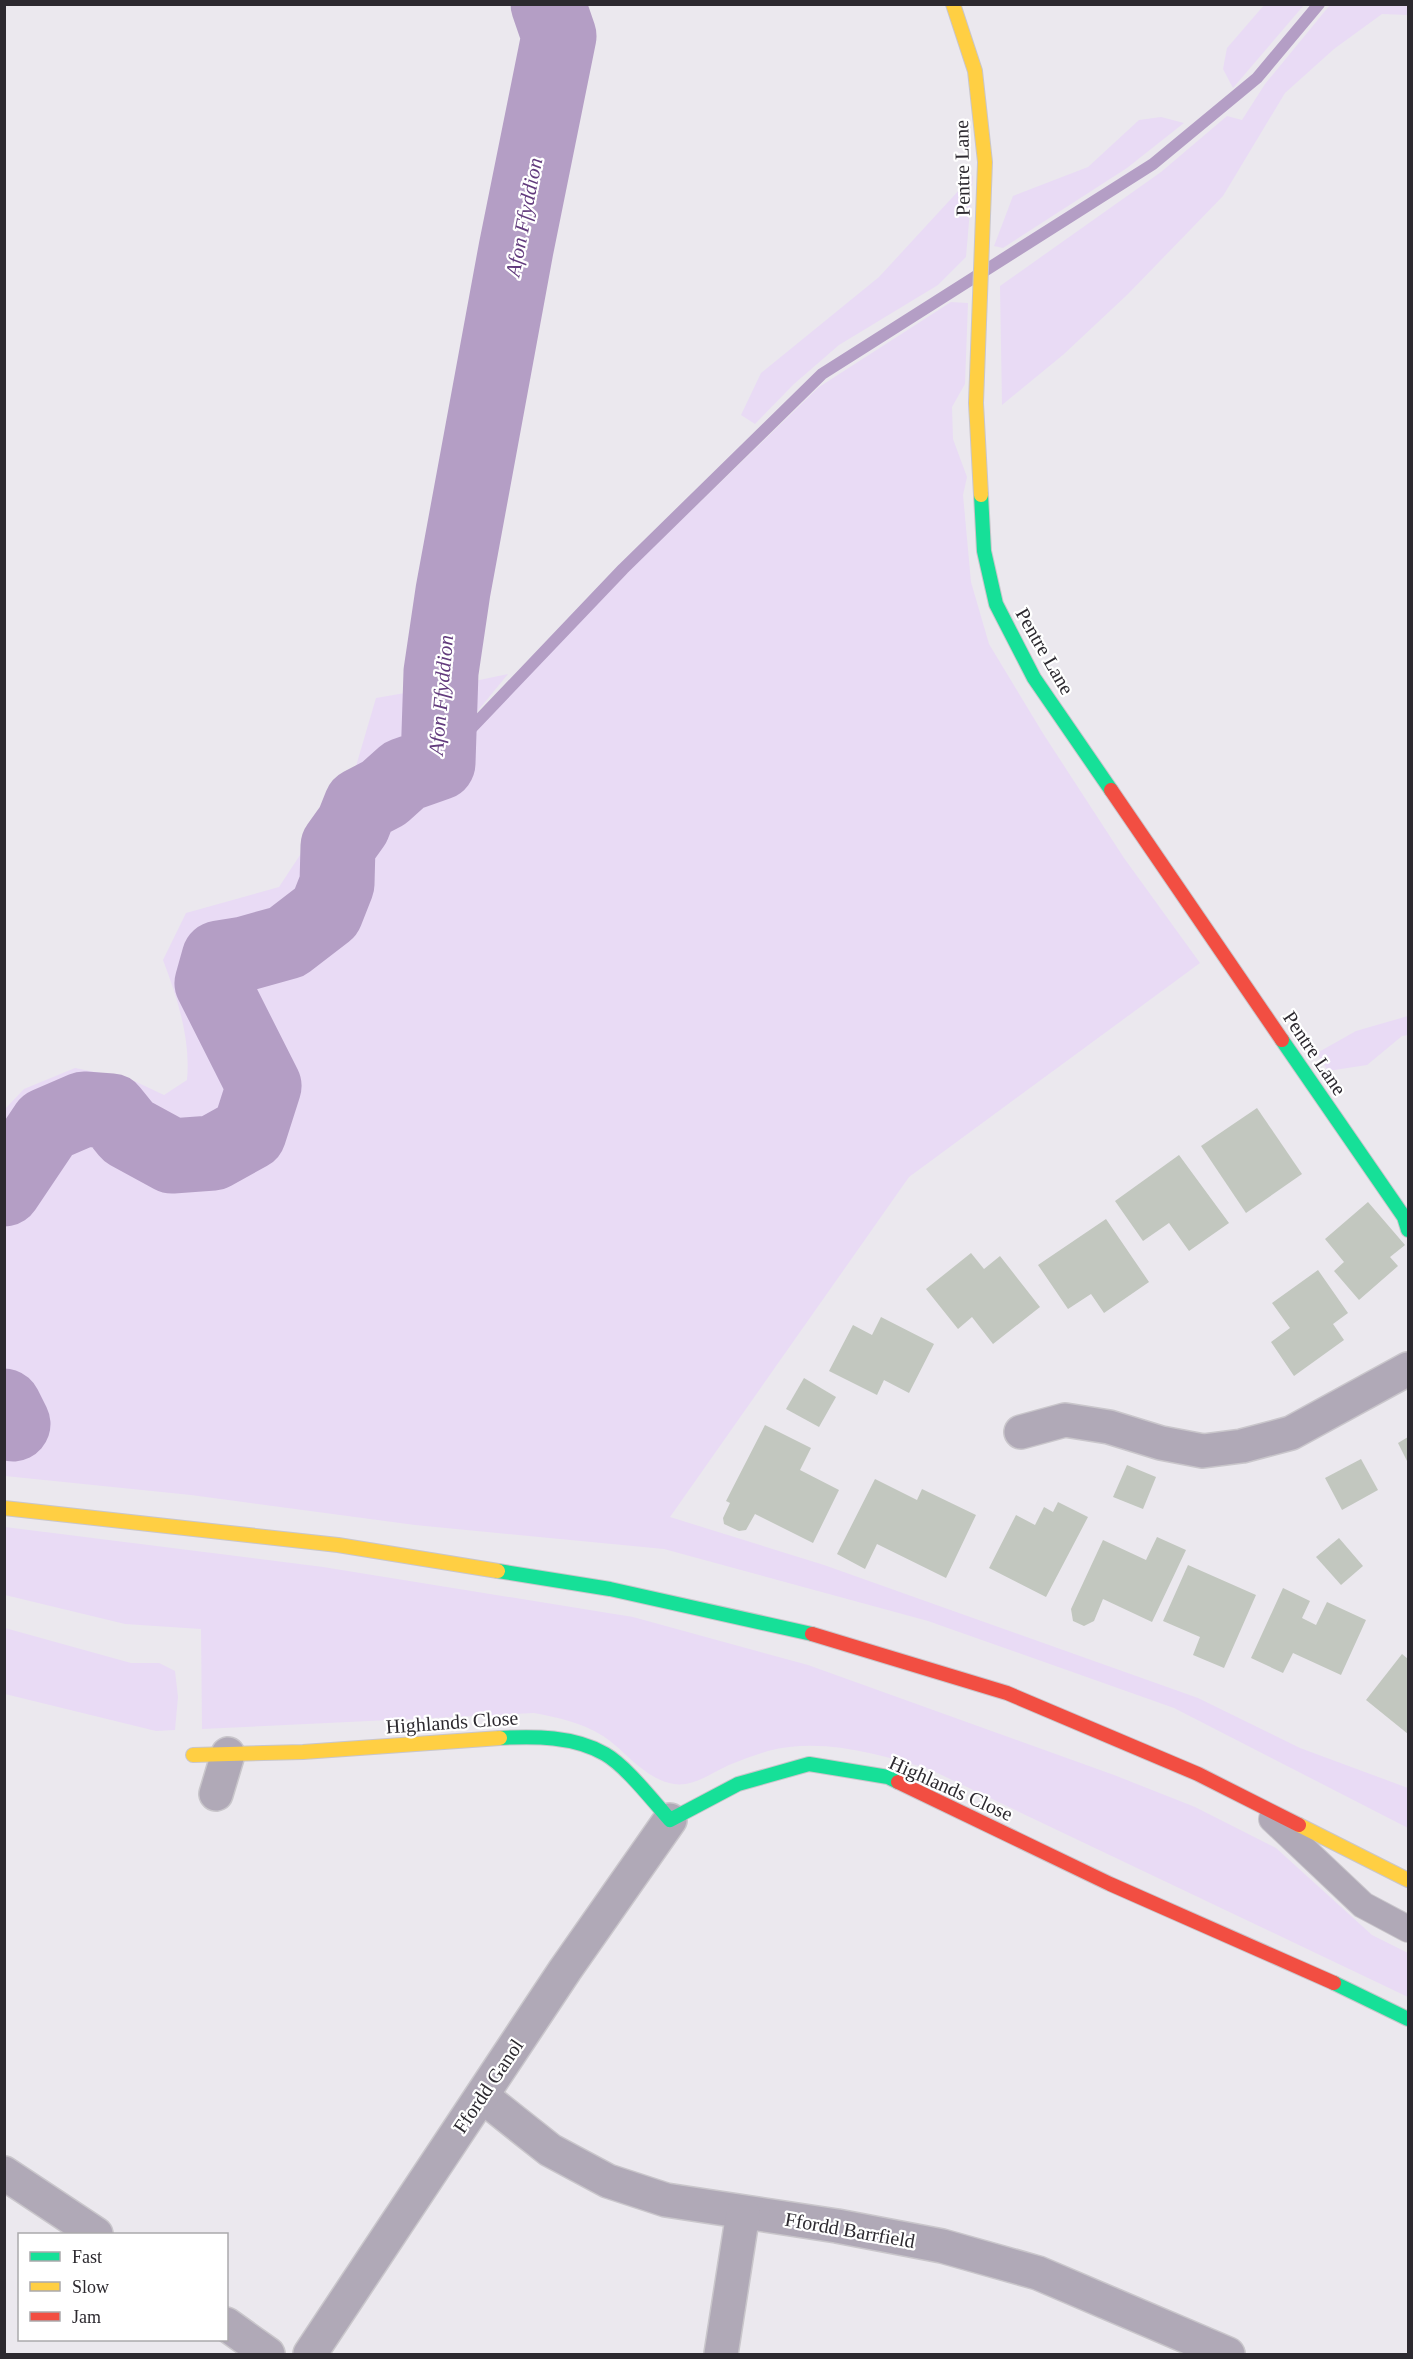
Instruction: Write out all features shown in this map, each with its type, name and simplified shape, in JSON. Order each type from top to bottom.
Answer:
[{"type":"street","name":"Pentre Lane","points":[[953,4],[975,71],[985,162],[976,403],[984,551],[996,604],[1034,678],[1406,1223]]},
{"type":"street","points":[[1021,1432],[1065,1420],[1109,1428],[1161,1443],[1203,1451],[1242,1446],[1291,1433],[1408,1369]]},
{"type":"street","points":[[4,1508],[349,1547],[609,1588],[824,1637],[1007,1693],[1198,1774],[1408,1880]]},
{"type":"street","name":"Highlands Close","points":[[193,1755],[303,1752],[532,1736],[573,1742],[605,1754],[670,1820],[738,1784],[809,1764],[888,1777],[1110,1884],[1315,1974],[1408,2019]]},
{"type":"street","points":[[216,1794],[228,1754]]},
{"type":"street","name":"Ffordd Ganol","points":[[310,2355],[565,1970],[670,1820]]},
{"type":"street","name":"Ffordd Barrfield","points":[[482,2096],[550,2150],[608,2181],[666,2200],[837,2226],[942,2246],[1038,2273],[1169,2343],[1228,2355]]},
{"type":"street","points":[[4,2173],[93,2233]]},
{"type":"street","points":[[721,2355],[743,2213]]},
{"type":"street","points":[[228,2325],[268,2355]]},
{"type":"lane","points":[[1255,1803],[1363,1905],[1408,1929]]},
{"type":"shaded area","points":[[1265,4],[1304,5],[1233,88],[1223,69],[1227,48]]},
{"type":"shaded area","points":[[1330,5],[1408,5],[1408,15],[1382,14],[1334,49],[1285,93],[1223,196],[1128,294],[1064,354],[1002,405],[1000,286],[1161,172],[1227,116],[1242,120],[1265,84]]},
{"type":"shaded area","points":[[1161,117],[1184,123],[1127,168],[1003,248],[994,246],[1013,196],[1088,167],[1139,120]]},
{"type":"shaded area","points":[[973,175],[966,257],[938,285],[839,345],[794,384],[755,424],[741,415],[761,373],[879,277]]},
{"type":"shaded area","points":[[951,302],[968,303],[965,384],[952,407],[953,439],[967,477],[963,495],[971,582],[989,644],[1044,735],[1124,858],[1200,963],[909,1177],[670,1517],[824,1565],[1198,1698],[1300,1748],[1408,1788],[1408,1828],[1174,1708],[928,1621],[664,1549],[415,1525],[191,1495],[5,1476],[5,1421],[27,1426],[5,1380],[5,1199],[36,1158],[91,1117],[107,1120],[143,1151],[177,1165],[223,1163],[259,1141],[271,1088],[255,1051],[219,982],[222,964],[296,947],[326,920],[342,897],[351,862],[352,841],[368,813],[402,787],[443,765],[636,564],[819,387]]},
{"type":"shaded area","points":[[508,674],[452,742],[451,686]]},
{"type":"shaded area","points":[[434,688],[430,747],[413,751],[397,766],[388,779],[351,799],[349,807],[329,837],[321,894],[311,908],[290,925],[265,932],[217,952],[211,965],[207,989],[251,1097],[243,1128],[217,1144],[196,1148],[166,1145],[132,1115],[104,1100],[75,1103],[42,1120],[15,1156],[5,1158],[5,1109],[24,1089],[75,1068],[130,1079],[164,1095],[187,1080],[185,1034],[178,1003],[163,960],[186,913],[279,887],[354,773],[376,698]]},
{"type":"shaded area","points":[[1408,1016],[1408,1035],[1402,1036],[1367,1065],[1328,1071],[1317,1053],[1356,1031]]},
{"type":"shaded area","points":[[5,1527],[323,1567],[633,1617],[808,1665],[1114,1775],[1195,1807],[1276,1848],[1372,1935],[1408,1953],[1408,1997],[929,1769],[869,1753],[829,1747],[788,1747],[753,1756],[702,1779],[674,1784],[644,1771],[595,1731],[570,1721],[534,1713],[202,1729],[201,1629],[125,1624],[5,1595]]},
{"type":"shaded area","points":[[5,1628],[131,1663],[159,1663],[175,1671],[178,1697],[175,1730],[156,1731],[5,1694]]},
{"type":"building","points":[[1257,1108],[1302,1174],[1246,1213],[1201,1146]]},
{"type":"building","points":[[1179,1155],[1229,1223],[1189,1251],[1169,1223],[1143,1241],[1115,1201]]},
{"type":"building","points":[[1368,1202],[1405,1245],[1390,1257],[1398,1266],[1359,1300],[1334,1271],[1344,1262],[1325,1239]]},
{"type":"building","points":[[1106,1219],[1149,1282],[1104,1313],[1091,1294],[1068,1309],[1038,1265]]},
{"type":"building","points":[[971,1253],[984,1269],[1000,1256],[1040,1307],[993,1344],[972,1317],[958,1329],[926,1289]]},
{"type":"building","points":[[1318,1270],[1348,1313],[1333,1324],[1344,1340],[1294,1376],[1271,1342],[1290,1328],[1272,1303]]},
{"type":"building","points":[[881,1317],[934,1344],[909,1393],[884,1380],[877,1395],[829,1371],[853,1325],[872,1335]]},
{"type":"building","points":[[804,1378],[836,1397],[819,1427],[786,1409]]},
{"type":"building","points":[[765,1425],[811,1448],[800,1470],[839,1490],[813,1543],[755,1514],[746,1530],[739,1531],[724,1524],[723,1518],[730,1503],[726,1501]]},
{"type":"building","points":[[1408,1437],[1408,1463],[1398,1443]]},
{"type":"building","points":[[1361,1459],[1378,1490],[1342,1510],[1325,1478]]},
{"type":"building","points":[[1127,1465],[1156,1477],[1143,1509],[1113,1497]]},
{"type":"building","points":[[875,1479],[917,1500],[922,1489],[976,1515],[946,1578],[877,1544],[865,1569],[837,1554]]},
{"type":"building","points":[[1058,1502],[1088,1517],[1046,1597],[989,1568],[1016,1515],[1035,1525],[1044,1507],[1053,1512]]},
{"type":"building","points":[[1157,1537],[1186,1550],[1152,1622],[1103,1599],[1094,1621],[1084,1626],[1073,1621],[1071,1609],[1103,1540],[1146,1560]]},
{"type":"building","points":[[1339,1538],[1363,1566],[1341,1585],[1316,1557]]},
{"type":"building","points":[[1188,1565],[1256,1595],[1224,1668],[1193,1655],[1200,1637],[1163,1621]]},
{"type":"building","points":[[1283,1588],[1310,1601],[1302,1618],[1316,1625],[1327,1602],[1366,1620],[1341,1675],[1293,1653],[1283,1673],[1251,1658]]},
{"type":"building","points":[[1402,1654],[1408,1659],[1408,1734],[1366,1700]]},
{"type":"waterway","name":"Afon Ffyddion","points":[[4,1189],[47,1125],[84,1109],[111,1111],[128,1132],[172,1156],[213,1153],[249,1133],[264,1086],[212,983],[219,958],[244,954],[287,942],[326,912],[337,884],[338,846],[353,825],[361,805],[384,793],[404,775],[438,763],[441,672],[453,591],[516,249],[559,36],[548,4]]},
{"type":"waterway","points":[[438,763],[623,569],[822,374],[1153,164],[1257,78],[1319,4]]},
{"type":"waterway","name":"Afon Ffyddion","points":[[4,1406],[13,1424]]},
{"type":"traffic: fast","points":[[981,495],[984,551],[996,604],[1034,678],[1111,790]]},
{"type":"traffic: fast","points":[[1282,1040],[1404,1217],[1408,1230]]},
{"type":"traffic: fast","points":[[498,1571],[610,1589],[812,1634]]},
{"type":"traffic: fast","points":[[500,1738],[554,1738],[593,1748],[622,1767],[670,1820],[738,1784],[809,1764],[888,1777],[898,1782]]},
{"type":"traffic: fast","points":[[1334,1983],[1408,2019]]},
{"type":"traffic: slow","points":[[953,4],[975,71],[985,162],[976,403],[981,495]]},
{"type":"traffic: slow","points":[[4,1508],[338,1545],[498,1571]]},
{"type":"traffic: slow","points":[[193,1755],[303,1752],[500,1738]]},
{"type":"traffic: slow","points":[[1299,1825],[1408,1880]]},
{"type":"traffic: jam","points":[[1111,790],[1282,1040]]},
{"type":"traffic: jam","points":[[812,1634],[1007,1693],[1198,1774],[1299,1825]]},
{"type":"traffic: jam","points":[[898,1782],[1110,1884],[1334,1983]]}]
